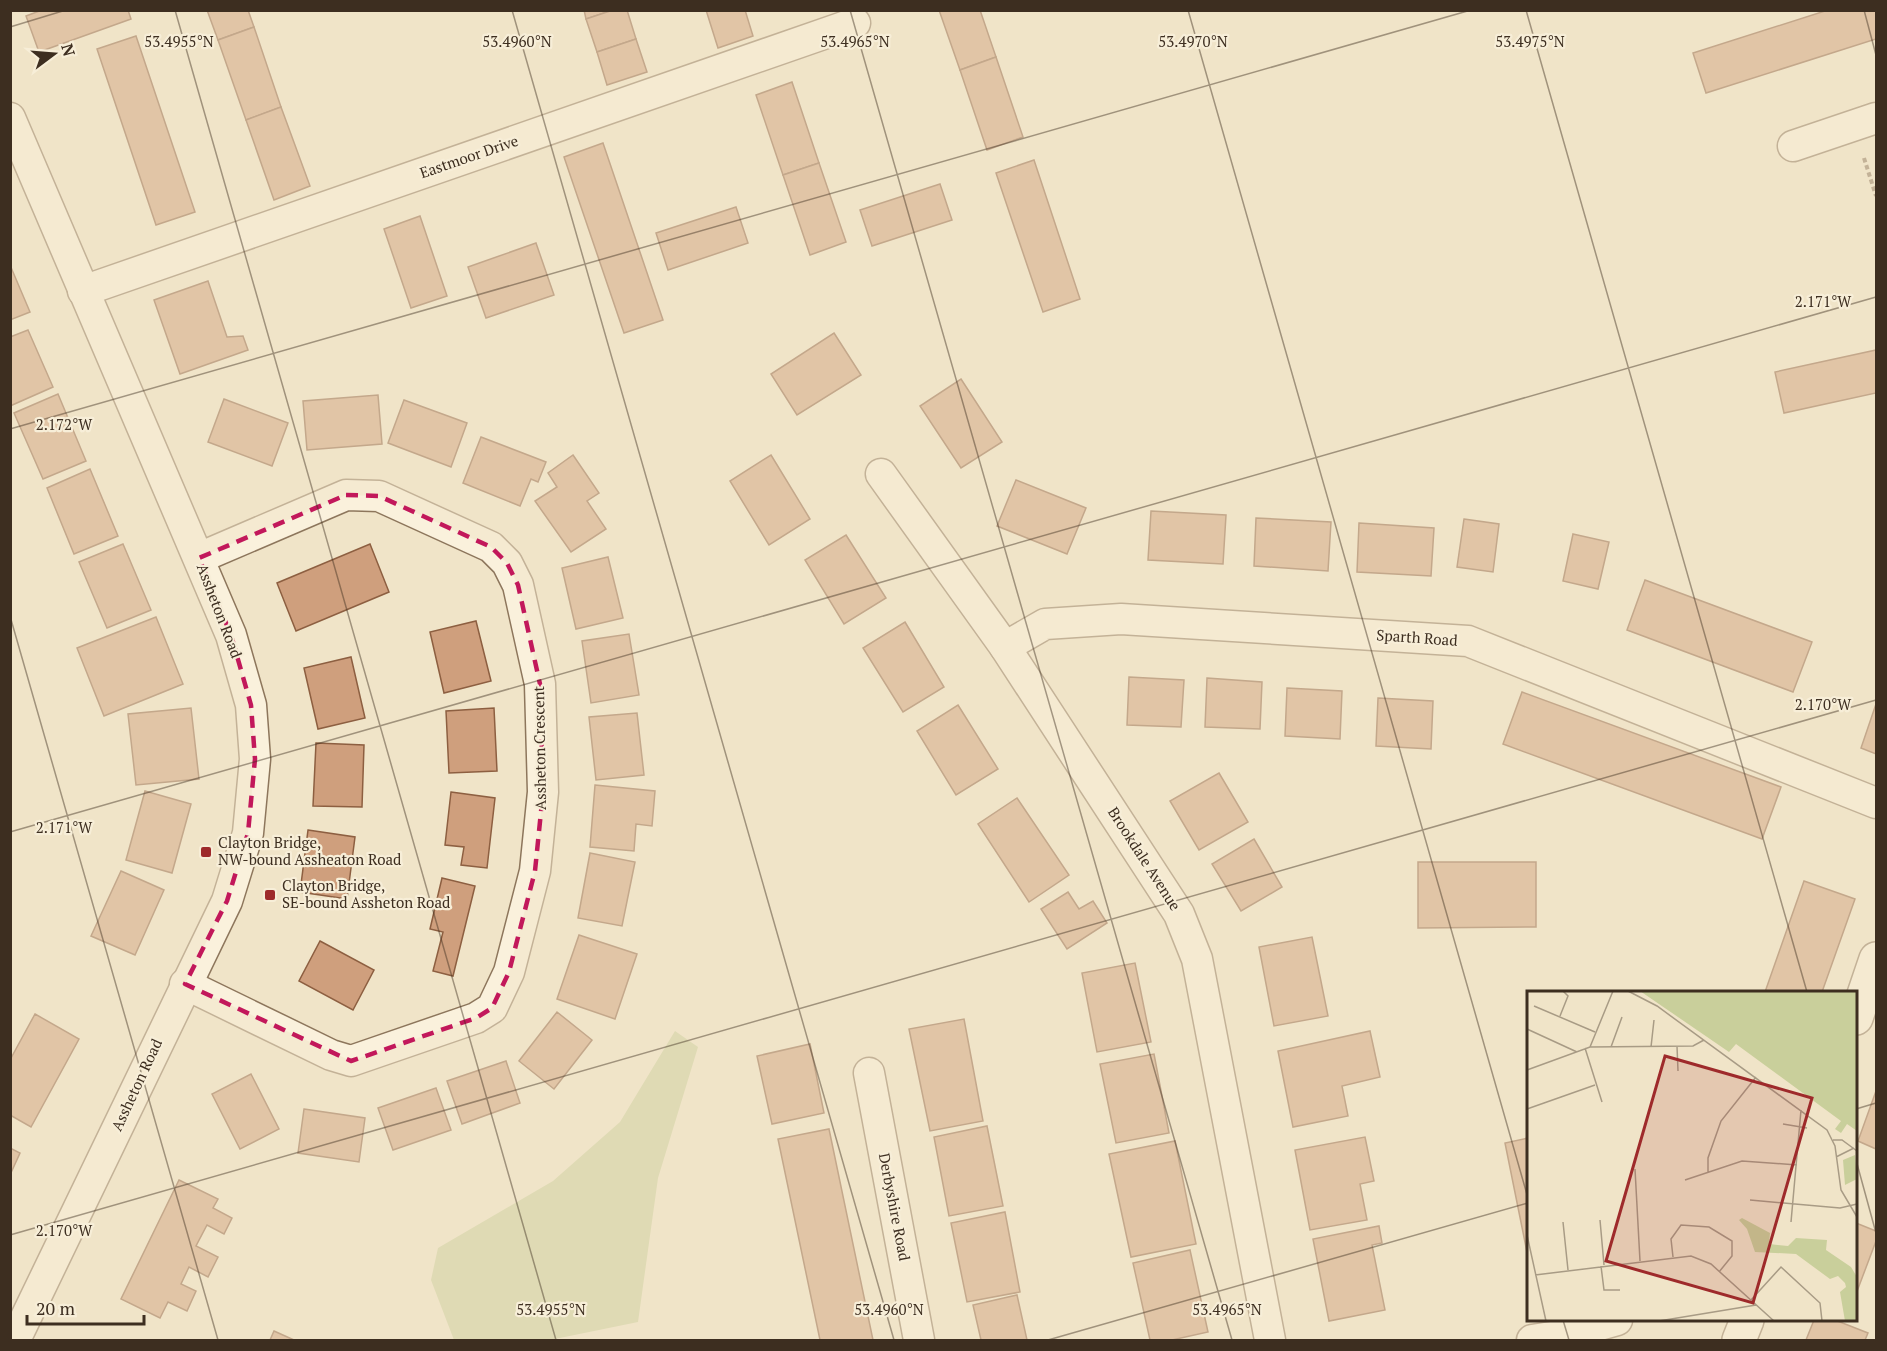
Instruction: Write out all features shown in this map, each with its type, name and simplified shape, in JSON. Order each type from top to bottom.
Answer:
[{"type":"street","name":"Eastmoor Drive","points":[[83,291],[855,23]]},
{"type":"street","name":"Assheton Road","points":[[10,118],[199,558],[237,655],[251,705],[255,759],[248,833],[227,901],[186,984],[26,1337]]},
{"type":"street","points":[[1793,146],[1876,118]]},
{"type":"street","name":"Brookdale Avenue","points":[[880,474],[1005,647],[1179,914],[1197,959],[1270,1341]]},
{"type":"street","name":"Assheton Crescent","points":[[186,984],[332,1055],[351,1061],[476,1018],[492,1008],[509,972],[536,871],[543,792],[540,684],[518,585],[507,562],[491,547],[378,495],[346,495],[199,558]]},
{"type":"street","name":"Sparth Road","points":[[1005,647],[1045,624],[1121,619],[1468,641],[1876,803]]},
{"type":"street","points":[[1857,1015],[1876,959]]},
{"type":"street","name":"Derbyshire Road","points":[[869,1073],[919,1341]]},
{"type":"street","points":[[1532,1341],[1613,1321]]},
{"type":"street","points":[[1624,1341],[1627,1321]]},
{"type":"street","points":[[1739,1341],[1747,1321]]},
{"type":"path","points":[[1870,175],[1876,173]]},
{"type":"highlighted area","points":[[346,495],[379,496],[491,547],[507,563],[518,585],[540,684],[543,792],[535,871],[509,972],[492,1008],[476,1018],[351,1061],[185,984],[227,901],[248,833],[255,759],[251,705],[231,635],[199,558]]},
{"type":"green space","points":[[675,1031],[698,1047],[658,1178],[638,1322],[550,1340],[454,1340],[431,1280],[438,1248],[553,1181],[620,1122]]},
{"type":"building","points":[[42,10],[128,10],[131,19],[39,52],[26,16]]},
{"type":"building","points":[[207,10],[248,10],[254,27],[218,40]]},
{"type":"building","points":[[584,10],[613,10],[586,19]]},
{"type":"building","points":[[613,10],[627,10],[636,39],[597,52],[586,19]]},
{"type":"building","points":[[706,10],[745,10],[753,36],[718,48]]},
{"type":"building","points":[[939,10],[980,10],[996,57],[960,70]]},
{"type":"building","points":[[1828,10],[1876,10],[1876,39],[1706,93],[1693,53]]},
{"type":"building","points":[[254,27],[281,107],[246,120],[218,40]]},
{"type":"building","points":[[136,36],[195,212],[156,225],[97,49]]},
{"type":"building","points":[[636,39],[647,72],[607,85],[597,52]]},
{"type":"building","points":[[996,57],[1023,137],[987,150],[960,70]]},
{"type":"building","points":[[792,82],[819,163],[783,175],[756,95]]},
{"type":"building","points":[[281,107],[310,186],[274,200],[246,120]]},
{"type":"building","points":[[603,143],[663,320],[624,333],[564,157]]},
{"type":"building","points":[[1034,160],[1080,299],[1043,312],[996,173]]},
{"type":"building","points":[[819,163],[846,242],[810,255],[783,175]]},
{"type":"building","points":[[940,184],[952,220],[872,246],[860,210]]},
{"type":"building","points":[[736,207],[748,243],[668,270],[656,233]]},
{"type":"building","points":[[420,216],[447,296],[411,308],[384,229]]},
{"type":"building","points":[[536,243],[554,295],[486,318],[468,267]]},
{"type":"building","points":[[10,265],[30,312],[10,320]]},
{"type":"building","points":[[208,281],[227,337],[243,336],[248,350],[180,374],[154,300]]},
{"type":"building","points":[[28,330],[53,387],[10,406],[10,337]]},
{"type":"building","points":[[834,333],[861,375],[797,415],[771,374]]},
{"type":"building","points":[[1876,350],[1876,393],[1784,413],[1775,372]]},
{"type":"building","points":[[961,379],[1002,442],[961,468],[920,406]]},
{"type":"building","points":[[58,394],[86,461],[43,479],[14,413]]},
{"type":"building","points":[[378,395],[382,444],[307,450],[303,401]]},
{"type":"building","points":[[224,399],[288,423],[272,466],[208,442]]},
{"type":"building","points":[[404,400],[467,423],[451,467],[388,443]]},
{"type":"building","points":[[481,437],[546,462],[538,482],[531,479],[520,506],[463,483]]},
{"type":"building","points":[[573,455],[599,493],[587,501],[606,529],[571,552],[535,501],[557,487],[548,473]]},
{"type":"building","points":[[771,455],[810,519],[769,545],[730,481]]},
{"type":"building","points":[[90,469],[118,536],[74,554],[47,488]]},
{"type":"building","points":[[1016,480],[1086,508],[1067,554],[997,526]]},
{"type":"building","points":[[1151,511],[1226,515],[1223,564],[1148,560]]},
{"type":"building","points":[[1256,518],[1331,522],[1328,571],[1254,566]]},
{"type":"building","points":[[1464,519],[1499,524],[1493,572],[1457,567]]},
{"type":"building","points":[[1359,523],[1434,528],[1431,576],[1357,572]]},
{"type":"building","points":[[1573,534],[1609,542],[1598,589],[1563,581]]},
{"type":"building","points":[[846,535],[886,598],[844,624],[805,560]]},
{"type":"building","points":[[123,544],[151,610],[107,628],[79,562]]},
{"type":"building","points":[[370,544],[389,592],[296,631],[277,583]]},
{"type":"building","points":[[608,557],[623,618],[576,629],[562,568]]},
{"type":"building","points":[[1645,580],[1812,642],[1793,692],[1627,630]]},
{"type":"building","points":[[156,617],[183,684],[104,716],[77,648]]},
{"type":"building","points":[[476,621],[491,681],[444,693],[430,632]]},
{"type":"building","points":[[905,622],[944,687],[903,712],[863,648]]},
{"type":"building","points":[[629,634],[639,695],[591,703],[582,641]]},
{"type":"building","points":[[351,657],[365,718],[318,729],[304,668]]},
{"type":"building","points":[[1129,677],[1184,680],[1181,727],[1127,725]]},
{"type":"building","points":[[1207,678],[1262,682],[1260,729],[1205,727]]},
{"type":"building","points":[[1287,688],[1342,691],[1340,739],[1285,736]]},
{"type":"building","points":[[1522,692],[1781,787],[1762,839],[1503,744]]},
{"type":"building","points":[[1378,698],[1433,701],[1431,749],[1376,746]]},
{"type":"building","points":[[1876,704],[1876,754],[1861,748]]},
{"type":"building","points":[[958,705],[998,769],[956,795],[917,731]]},
{"type":"building","points":[[191,708],[199,779],[136,785],[128,714]]},
{"type":"building","points":[[494,708],[497,771],[449,773],[446,711]]},
{"type":"building","points":[[637,713],[644,775],[596,780],[589,717]]},
{"type":"building","points":[[316,743],[364,745],[362,807],[313,806]]},
{"type":"building","points":[[1219,773],[1248,822],[1199,850],[1170,801]]},
{"type":"building","points":[[595,785],[655,791],[652,826],[636,824],[634,851],[590,847]]},
{"type":"building","points":[[145,791],[191,804],[172,873],[126,860]]},
{"type":"building","points":[[451,792],[495,798],[487,868],[461,865],[464,847],[445,845]]},
{"type":"building","points":[[1017,798],[1069,875],[1029,902],[978,824]]},
{"type":"building","points":[[308,830],[355,837],[347,899],[300,892]]},
{"type":"building","points":[[1254,839],[1282,887],[1241,911],[1212,864]]},
{"type":"building","points":[[590,853],[635,862],[622,926],[578,918]]},
{"type":"building","points":[[1418,862],[1536,862],[1536,927],[1418,928]]},
{"type":"building","points":[[121,871],[164,890],[135,955],[91,936]]},
{"type":"building","points":[[442,878],[475,886],[453,976],[433,971],[443,932],[430,929]]},
{"type":"building","points":[[1804,881],[1855,899],[1822,991],[1765,991]]},
{"type":"building","points":[[1068,892],[1079,909],[1093,901],[1107,923],[1067,949],[1041,909]]},
{"type":"building","points":[[579,935],[637,954],[615,1019],[557,999]]},
{"type":"building","points":[[1312,937],[1328,1016],[1274,1026],[1259,947]]},
{"type":"building","points":[[320,941],[374,970],[353,1010],[299,981]]},
{"type":"building","points":[[1135,963],[1151,1042],[1097,1052],[1082,973]]},
{"type":"building","points":[[557,1012],[592,1040],[554,1089],[519,1061]]},
{"type":"building","points":[[35,1014],[79,1039],[31,1127],[10,1115],[10,1060]]},
{"type":"building","points":[[964,1019],[983,1121],[930,1131],[909,1029]]},
{"type":"building","points":[[1370,1031],[1380,1077],[1342,1086],[1348,1116],[1293,1127],[1278,1051]]},
{"type":"building","points":[[810,1044],[824,1113],[772,1124],[757,1056]]},
{"type":"building","points":[[1154,1054],[1169,1133],[1116,1143],[1100,1064]]},
{"type":"building","points":[[506,1061],[520,1103],[462,1124],[447,1081]]},
{"type":"building","points":[[251,1074],[279,1129],[240,1149],[212,1094]]},
{"type":"building","points":[[436,1088],[451,1130],[393,1150],[378,1108]]},
{"type":"building","points":[[1876,1091],[1876,1149],[1858,1141]]},
{"type":"building","points":[[304,1109],[365,1118],[359,1162],[298,1153]]},
{"type":"building","points":[[987,1126],[1003,1206],[949,1216],[934,1137]]},
{"type":"building","points":[[829,1129],[873,1340],[820,1340],[778,1139]]},
{"type":"building","points":[[1365,1137],[1374,1181],[1360,1184],[1367,1220],[1310,1230],[1295,1150]]},
{"type":"building","points":[[1527,1138],[1527,1252],[1505,1143]]},
{"type":"building","points":[[1175,1141],[1196,1244],[1131,1257],[1109,1154]]},
{"type":"building","points":[[10,1148],[20,1153],[10,1175]]},
{"type":"building","points":[[179,1180],[218,1199],[213,1208],[232,1218],[224,1234],[207,1225],[196,1246],[218,1257],[208,1277],[189,1267],[181,1284],[196,1291],[187,1311],[168,1302],[160,1318],[121,1299]]},
{"type":"building","points":[[1005,1212],[1020,1292],[967,1302],[951,1223]]},
{"type":"building","points":[[1857,1223],[1876,1231],[1876,1241],[1857,1291]]},
{"type":"building","points":[[1379,1226],[1382,1243],[1372,1245],[1385,1310],[1329,1321],[1313,1239]]},
{"type":"building","points":[[1190,1250],[1208,1332],[1172,1340],[1150,1340],[1133,1263]]},
{"type":"building","points":[[1017,1295],[1027,1340],[981,1340],[973,1305]]},
{"type":"building","points":[[1814,1321],[1838,1321],[1868,1333],[1865,1340],[1806,1340]]},
{"type":"building","points":[[274,1331],[294,1340],[270,1340]]},
{"type":"place","name":"Clayton Bridge, NW-bound Assheaton Road","points":[[206,852]]},
{"type":"place","name":"Clayton Bridge, SE-bound Assheton Road","points":[[270,895]]}]
